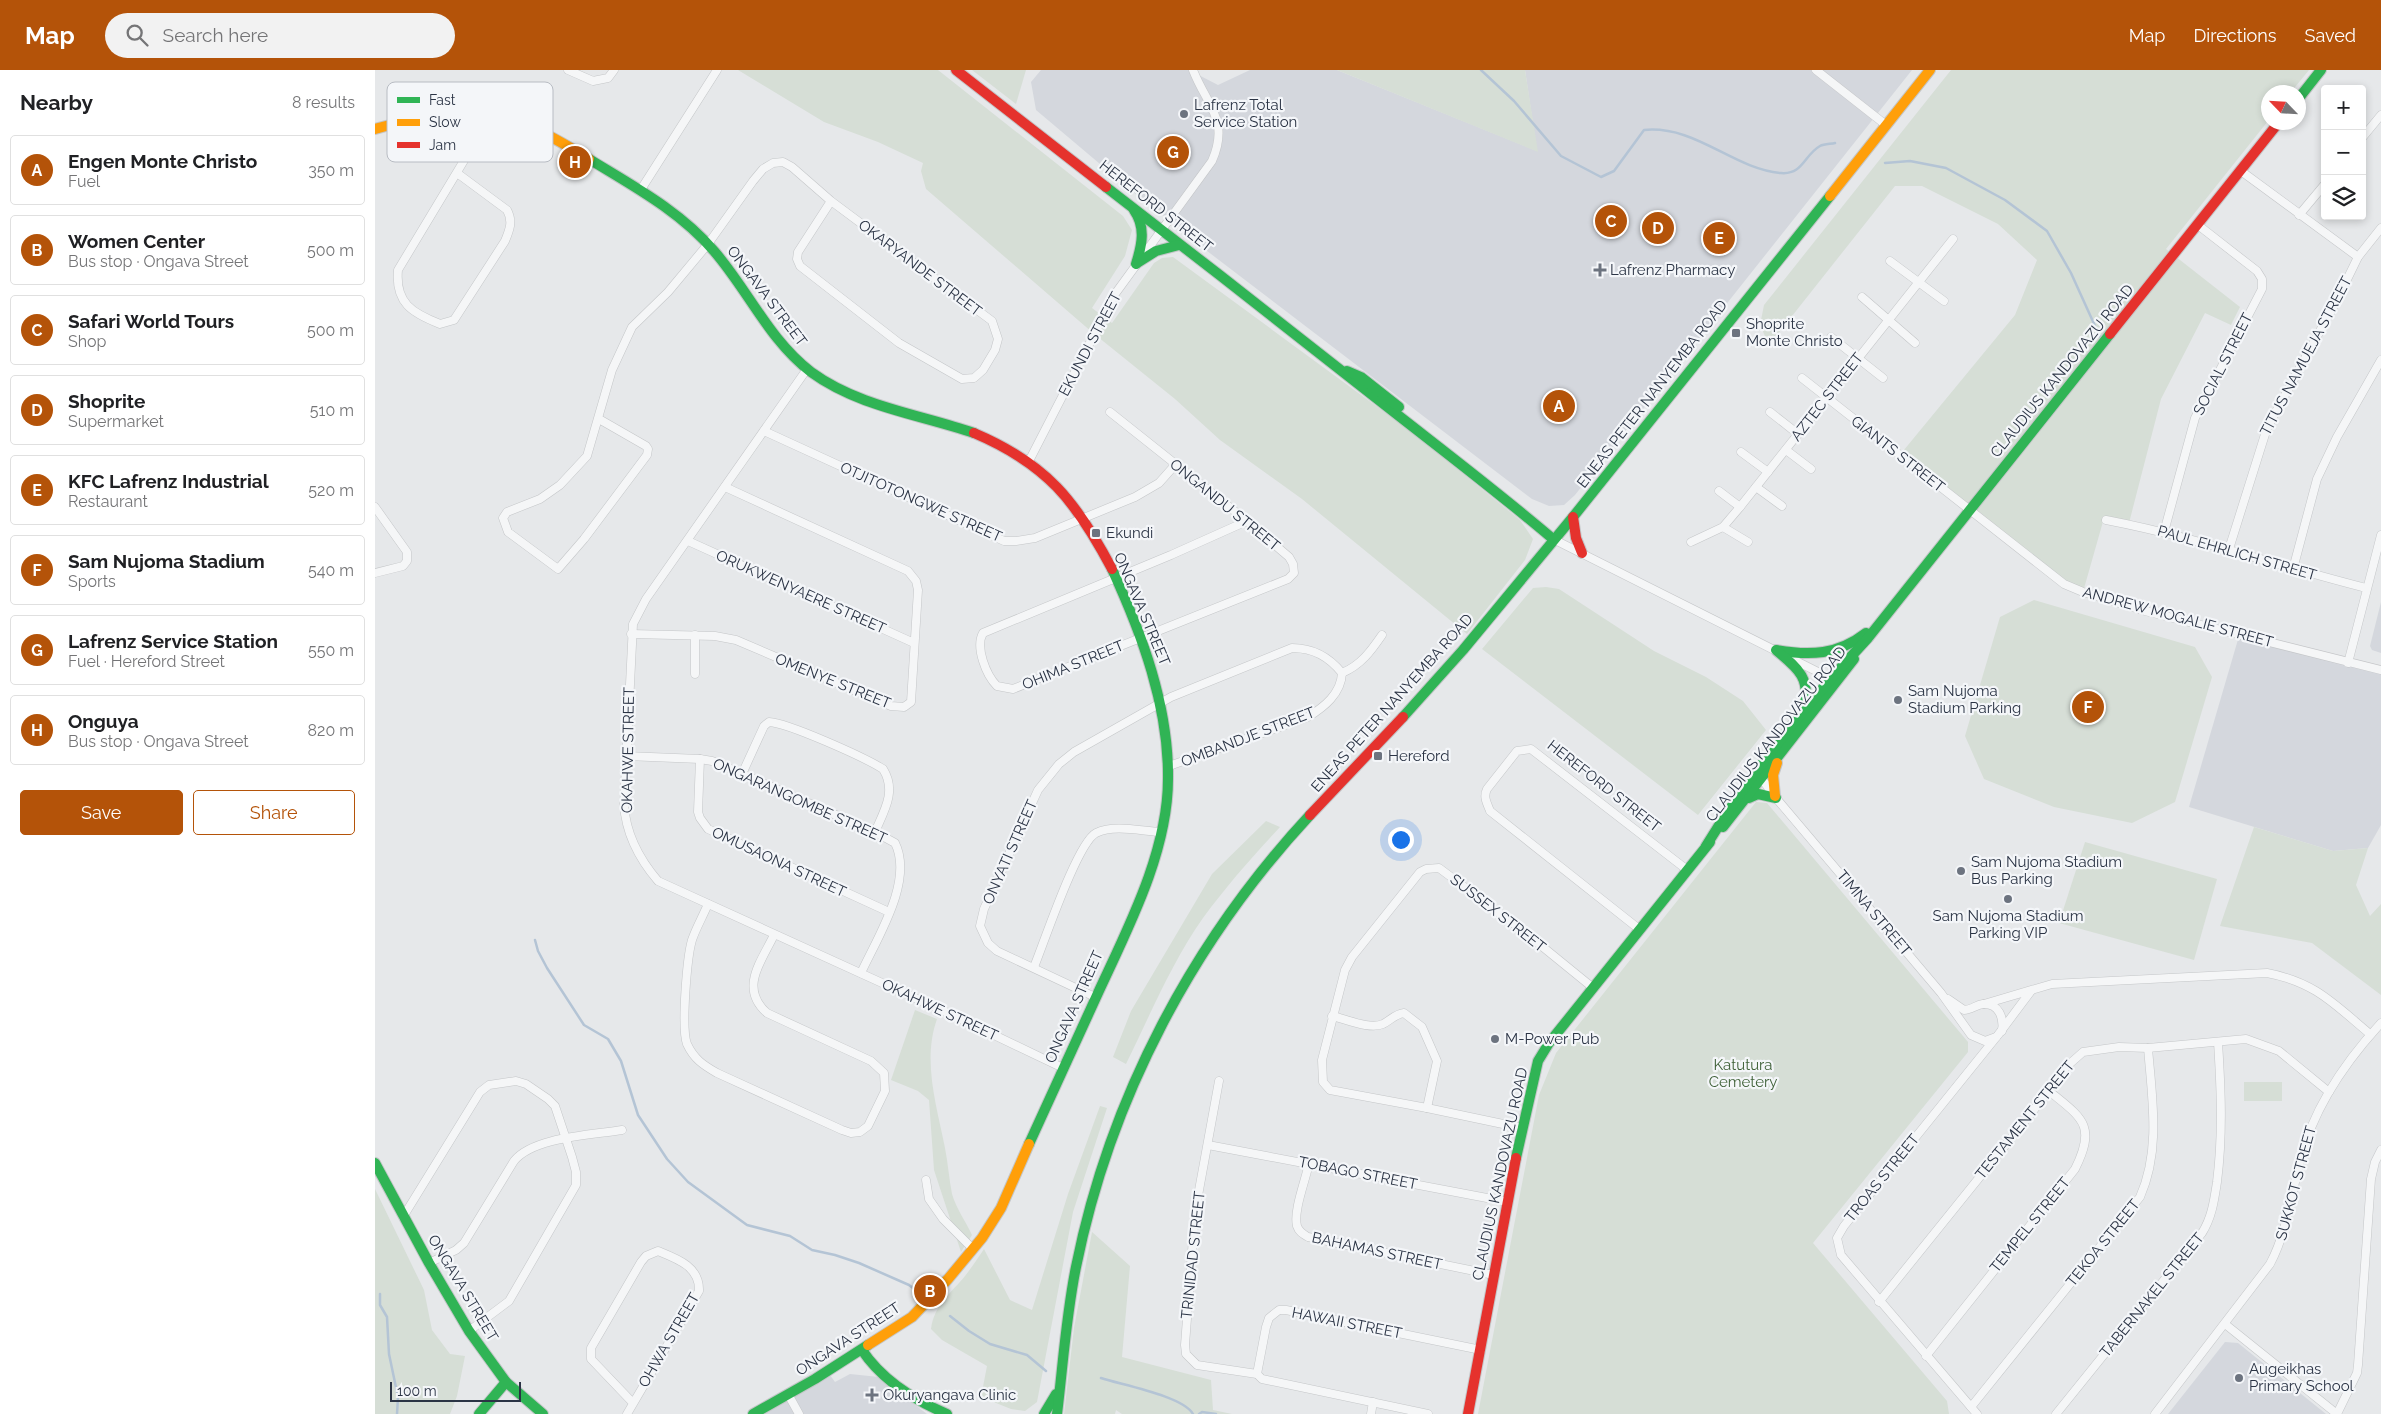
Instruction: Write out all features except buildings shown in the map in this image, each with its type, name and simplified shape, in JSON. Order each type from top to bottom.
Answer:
[{"type":"street","points":[[569,70],[593,81],[608,78],[614,70]]},
{"type":"street","points":[[641,191],[717,70]]},
{"type":"street","name":"HEREFORD STREET","points":[[956,70],[1122,198],[1161,231],[1338,366],[1361,378],[1421,423],[1474,468],[1482,479],[1553,539],[1834,680]]},
{"type":"street","name":"EKUNDI STREET","points":[[1028,463],[1115,294],[1212,161],[1220,137],[1219,123],[1211,103],[1193,70]]},
{"type":"street","points":[[1816,70],[1886,125]]},
{"type":"street","name":"ENEAS PETER NANYEMBA ROAD","points":[[1057,1414],[1075,1266],[1090,1206],[1117,1125],[1145,1058],[1173,1000],[1215,932],[1264,868],[1328,795],[1447,669],[1573,517],[1930,70]]},
{"type":"street","points":[[2306,89],[2321,70]]},
{"type":"street","points":[[2366,133],[2381,114]]},
{"type":"street","name":"CLAUDIUS KANDOVAZU ROAD","points":[[1468,1414],[1522,1128],[1531,1086],[1541,1056],[1592,987],[1686,869],[1743,803],[1759,775],[1802,715],[1834,680],[1868,638],[2273,130]]},
{"type":"street","name":"ONGAVA STREET","points":[[553,138],[641,191],[681,219],[708,244],[771,330],[807,369],[848,394],[975,434],[1028,463],[1056,484],[1082,518],[1115,578],[1152,669],[1160,702],[1169,766],[1161,832],[1151,870],[1001,1208],[982,1238],[947,1280],[912,1317],[862,1350],[753,1414]]},
{"type":"street","points":[[457,173],[507,210],[511,217],[511,229],[454,320],[448,324],[440,324],[407,307],[400,295],[397,283],[398,270],[464,162]]},
{"type":"street","name":"OKARYANDE STREET","points":[[708,244],[763,169],[773,163],[783,162],[831,201],[992,321],[998,338],[995,350],[983,370],[974,378],[962,379],[899,343],[800,266],[797,259],[798,252],[831,201]]},
{"type":"street","points":[[2241,171],[2358,257]]},
{"type":"street","points":[[2299,215],[2321,189]]},
{"type":"street","points":[[1122,198],[1137,213],[1141,223],[1141,250],[1136,264]]},
{"type":"street","name":"SOCIAL STREET","points":[[2164,532],[2195,418],[2262,289],[2262,279],[2257,271],[2198,225]]},
{"type":"street","name":"TITUS NAMUEJA STREET","points":[[2229,549],[2267,428],[2335,305],[2358,257],[2381,228]]},
{"type":"street","name":"AZTEC STREET","points":[[1691,542],[1723,527],[1740,508],[1953,239]]},
{"type":"street","points":[[599,419],[646,446],[648,449],[647,454],[584,539],[558,569],[508,532],[503,518],[507,512],[540,499],[561,485],[587,456],[612,370],[633,327],[667,292],[708,244]]},
{"type":"street","points":[[1136,264],[1149,252],[1179,244]]},
{"type":"street","points":[[1891,261],[1944,301]]},
{"type":"street","points":[[1862,297],[1915,343]]},
{"type":"street","points":[[1831,337],[1883,378]]},
{"type":"street","points":[[2293,569],[2321,472],[2337,436],[2381,360]]},
{"type":"street","name":"OKAHWE STREET","points":[[807,369],[638,611],[631,634],[625,815],[639,854],[647,869],[659,881],[1063,1068]]},
{"type":"street","name":"GIANTS STREET","points":[[1801,378],[1969,510]]},
{"type":"street","name":"ONGANDU STREET","points":[[1110,412],[1247,521],[1289,557],[1293,564],[1294,573],[1288,579],[1140,638]]},
{"type":"street","points":[[1770,412],[1798,434]]},
{"type":"street","name":"OTJITOTONGWE STREET","points":[[764,431],[1004,541],[1035,538],[1146,492],[1159,483],[1175,465]]},
{"type":"street","points":[[1786,450],[1811,469]]},
{"type":"street","points":[[1741,452],[1768,472]]},
{"type":"street","name":"OMENYE STREET","points":[[631,634],[715,636],[736,640],[874,700],[901,707],[906,706],[912,700],[918,590],[916,581],[908,571],[725,486]]},
{"type":"street","points":[[1756,487],[1782,506]]},
{"type":"street","points":[[1719,491],[1740,508]]},
{"type":"street","points":[[375,507],[407,552],[407,561],[403,566],[375,573]]},
{"type":"street","name":"ANDREW MOGALIE STREET","points":[[1969,510],[2048,573],[2075,589],[2145,611],[2381,670]]},
{"type":"street","points":[[1573,517],[1576,538],[1582,553]]},
{"type":"street","name":"PAUL EHRLICH STREET","points":[[2106,520],[2164,532],[2366,588]]},
{"type":"street","points":[[1115,578],[1247,521]]},
{"type":"street","points":[[1723,527],[1748,542]]},
{"type":"street","points":[[2348,663],[2381,535]]},
{"type":"street","name":"ORUKWENYAERE STREET","points":[[688,541],[914,643]]},
{"type":"street","name":"OHIMA STREET","points":[[1115,578],[983,633],[980,644],[987,671],[997,686],[1013,689],[1140,638]]},
{"type":"street","points":[[1776,650],[1801,655],[1823,654],[1850,644],[1884,617]]},
{"type":"street","points":[[695,635],[695,674]]},
{"type":"street","points":[[1160,702],[1292,648],[1307,648],[1318,652],[1333,662],[1343,673],[1353,669],[1368,655],[1381,635]]},
{"type":"street","points":[[1776,650],[1795,666],[1806,684],[1806,700],[1802,715]]},
{"type":"street","name":"OMBANDJE STREET","points":[[1169,766],[1307,717],[1323,708],[1335,694],[1342,682],[1343,673]]},
{"type":"street","name":"CLAUDIUS KANDOVAZU ROAD","points":[[1706,846],[1736,797],[1779,758],[1834,680]]},
{"type":"street","name":"ONYATI STREET","points":[[1095,997],[993,948],[983,935],[980,926],[984,909],[1038,790],[1050,772],[1074,752],[1160,702]]},
{"type":"street","points":[[742,774],[764,726],[769,722],[786,726],[865,759],[883,769],[890,789],[889,800],[875,832]]},
{"type":"street","name":"HEREFORD STREET","points":[[1639,929],[1490,811],[1484,794],[1487,789],[1517,751],[1531,749],[1686,869]]},
{"type":"street","name":"ONGARANGOMBE STREET","points":[[626,756],[701,759],[742,774],[875,832],[895,843],[900,859],[899,886],[861,973]]},
{"type":"street","points":[[1743,803],[1758,794],[1775,797],[1773,775],[1779,758]]},
{"type":"street","name":"OMUSAONA STREET","points":[[701,759],[698,812],[702,823],[708,830],[889,912]]},
{"type":"street","name":"TIMNA STREET","points":[[1759,775],[1775,797],[1941,993],[1969,1031]]},
{"type":"street","points":[[1034,967],[1073,870],[1087,842],[1095,834],[1109,829],[1161,832]]},
{"type":"street","name":"SUSSEX STREET","points":[[1522,1128],[1330,1090],[1323,1082],[1321,1074],[1322,1060],[1345,970],[1352,957],[1420,872],[1439,868],[1523,930],[1592,987]]},
{"type":"street","points":[[708,904],[695,934],[690,955],[684,1021],[687,1044],[694,1056],[703,1065],[717,1073],[833,1126],[851,1133],[860,1132],[868,1126],[885,1091],[884,1072],[871,1061],[767,1013],[760,1007],[753,992],[753,982],[774,935]]},
{"type":"street","points":[[1941,993],[1963,1010],[1972,1009],[2052,984],[2067,982],[2267,973],[2312,987],[2370,1034]]},
{"type":"street","points":[[1975,1038],[1985,1041],[1996,1038],[2031,991]]},
{"type":"street","points":[[1984,1004],[1990,1005],[2000,1012],[2003,1024],[2002,1031]]},
{"type":"street","points":[[1972,1009],[1967,1020],[1969,1031],[1975,1038],[1978,1058]]},
{"type":"street","points":[[1332,1016],[1366,1024],[1382,1025],[1398,1014],[1404,1013],[1422,1028],[1437,1061],[1427,1108]]},
{"type":"street","name":"SUKKOT STREET","points":[[2155,1414],[2263,1276],[2279,1248],[2306,1138],[2311,1125],[2329,1092],[2370,1034],[2381,1023]]},
{"type":"street","name":"TROAS STREET","points":[[1977,1414],[1879,1302],[1841,1255],[1837,1246],[1839,1232],[1996,1038]]},
{"type":"street","name":"TESTAMENT STREET","points":[[1879,1302],[2049,1091],[2066,1067],[2083,1052],[2119,1047],[2148,1048],[2246,1039],[2274,1048],[2329,1092]]},
{"type":"street","name":"TABERNAKEL STREET","points":[[2055,1414],[2202,1233],[2211,1218],[2221,1148],[2222,1119],[2218,1042]]},
{"type":"street","name":"TEKOA STREET","points":[[1971,1407],[2140,1197],[2150,1172],[2153,1139],[2154,1112],[2148,1048]]},
{"type":"street","points":[[403,1217],[474,1099],[489,1085],[516,1081],[538,1091],[555,1106],[577,1181],[568,1202],[509,1300],[469,1331]]},
{"type":"street","name":"TRINIDAD STREET","points":[[1219,1081],[1195,1212],[1185,1345],[1186,1354],[1197,1365],[1257,1374]]},
{"type":"street","name":"TEMPEL STREET","points":[[1926,1356],[2075,1169],[2080,1160],[2086,1136],[2084,1122],[2049,1091]]},
{"type":"street","points":[[429,1263],[456,1250],[464,1243],[520,1153],[530,1148],[565,1139],[622,1130]]},
{"type":"street","name":"TOBAGO STREET","points":[[1208,1145],[1508,1202]]},
{"type":"street","points":[[2225,1324],[2337,1414],[2357,1373],[2371,1180],[2375,1162],[2381,1150]]},
{"type":"street","name":"ONGAVA STREET","points":[[375,1163],[403,1217],[469,1331],[506,1382],[543,1414]]},
{"type":"street","name":"BAHAMAS STREET","points":[[1309,1163],[1297,1215],[1297,1226],[1300,1232],[1308,1237],[1494,1276]]},
{"type":"street","points":[[926,1180],[929,1199],[943,1219],[972,1248]]},
{"type":"street","name":"OHWA STREET","points":[[627,1414],[699,1291],[698,1276],[695,1271],[658,1251],[646,1256],[641,1262],[589,1353],[591,1359],[633,1403]]},
{"type":"street","name":"HAWAII STREET","points":[[1257,1374],[1269,1318],[1279,1310],[1481,1350]]},
{"type":"street","points":[[862,1350],[873,1365],[901,1388],[922,1402],[947,1414]]},
{"type":"street","points":[[1257,1374],[1269,1382],[1428,1414]]},
{"type":"street","points":[[479,1414],[506,1382]]},
{"type":"street","points":[[1044,1414],[1052,1404],[1060,1385]]},
{"type":"street","points":[[788,1394],[799,1414]]},
{"type":"street","points":[[1371,1414],[1373,1402]]},
{"type":"shaded area","points":[[1041,70],[1189,70],[1218,85],[1250,70],[1337,70],[1537,151],[1525,70],[1912,70],[1575,495],[1564,505],[1549,506],[1532,499],[1194,241],[1180,227],[1151,207],[1036,110],[1031,82]]},
{"type":"shaded area","points":[[2381,602],[2381,653],[2372,650],[2370,646]]},
{"type":"shaded area","points":[[2239,636],[2381,674],[2381,825],[2368,848],[2333,851],[2189,807]]},
{"type":"shaded area","name":"Augeikhas Primary School","points":[[2225,1342],[2238,1343],[2326,1414],[2168,1414]]},
{"type":"shaded area","points":[[827,1371],[835,1382],[850,1374],[879,1377],[927,1414],[752,1414]]},
{"type":"green space","points":[[738,70],[938,70],[1123,216],[1132,230],[1125,256],[1092,308],[1112,323],[1154,263],[1162,258],[1173,257],[1413,433],[1520,520],[1533,539],[1525,560],[1467,634],[1302,499],[1220,440],[1175,399],[1093,333],[926,189],[921,171],[923,163],[878,142],[824,122]]},
{"type":"green space","points":[[972,70],[1026,70],[1016,104]]},
{"type":"green space","points":[[1337,70],[1525,70],[1538,152]]},
{"type":"green space","points":[[1951,70],[2309,70],[2297,85],[2261,85],[2261,130],[2166,249],[2240,307],[2231,325],[2205,313],[2161,399],[2129,523],[2104,518],[2083,592],[2064,584],[1899,456],[2015,315],[2037,260],[1998,224],[1922,186],[1895,186],[1769,345],[1760,325],[1764,305]]},
{"type":"green space","points":[[1533,588],[1559,589],[1654,651],[1706,677],[1743,701],[1766,730],[1698,815],[1482,649]]},
{"type":"green space","points":[[2034,600],[2195,647],[2212,677],[2175,802],[2132,823],[2054,807],[1984,779],[1965,736],[2000,617]]},
{"type":"green space","name":"Katutura Cemetery","points":[[1756,802],[1767,803],[1968,1042],[1968,1052],[1813,1243],[1947,1401],[1949,1414],[1478,1414],[1539,1095],[1556,1053]]},
{"type":"green space","points":[[1266,821],[1280,827],[1231,882],[1203,918],[1181,952],[1126,1064],[1113,1057],[1131,1011],[1212,874]]},
{"type":"green space","points":[[2254,827],[2333,851],[2368,848],[2356,885],[2370,916],[2381,904],[2381,995],[2312,943],[2220,926]]},
{"type":"green space","points":[[2085,842],[2217,879],[2194,960],[2059,923]]},
{"type":"green space","points":[[915,1010],[937,1019],[931,1051],[932,1084],[952,1194],[972,1235],[961,1252],[934,1170],[929,1100],[918,1091],[891,1080]]},
{"type":"green space","points":[[2244,1082],[2282,1082],[2282,1101],[2244,1101]]},
{"type":"green space","points":[[1100,1106],[1107,1108],[1073,1212],[1037,1402],[1025,1411],[1011,1409],[981,1397],[987,1366],[942,1340],[931,1329],[933,1321],[939,1306],[965,1276],[984,1249],[1010,1300],[1032,1310],[1068,1194]]},
{"type":"green space","points":[[375,1189],[424,1290],[432,1330],[450,1354],[465,1356],[457,1396],[450,1414],[375,1414]]},
{"type":"green space","points":[[1092,1232],[1130,1266],[1122,1357],[1211,1380],[1213,1410],[1232,1414],[1122,1414],[1116,1410],[1115,1414],[1064,1414],[1074,1328]]},
{"type":"waterway","points":[[1481,70],[1514,101],[1561,156],[1601,177],[1614,171],[1644,130],[1663,130],[1681,134],[1698,140],[1747,164],[1763,170],[1781,173],[1788,173],[1799,168],[1810,154],[1820,146],[1835,143]]},
{"type":"waterway","points":[[1885,163],[1910,161],[1946,168],[2005,200],[2047,231],[2071,273],[2100,337]]},
{"type":"waterway","points":[[535,940],[538,951],[547,968],[584,1025],[608,1039],[621,1061],[638,1115],[667,1159],[688,1182],[747,1225],[790,1236],[812,1250],[859,1263],[909,1285],[922,1295]]},
{"type":"waterway","points":[[380,1294],[380,1305],[387,1317],[389,1354],[398,1397],[397,1414]]},
{"type":"waterway","points":[[950,1316],[990,1344],[1027,1355],[1046,1371]]},
{"type":"waterway","points":[[1101,1378],[1165,1397],[1187,1408],[1193,1414]]},
{"type":"waterway","points":[[1199,1414],[1202,1412],[1216,1414]]},
{"type":"traffic: fast","points":[[2306,89],[2321,70]]},
{"type":"traffic: fast","points":[[589,159],[671,211],[701,237],[726,266],[783,345],[811,372],[849,394],[869,402],[974,433]]},
{"type":"traffic: fast","points":[[1106,187],[1553,539]]},
{"type":"traffic: fast","points":[[1403,717],[1463,650],[1573,517],[1830,196]]},
{"type":"traffic: fast","points":[[1134,210],[1138,216],[1142,236],[1136,264]]},
{"type":"traffic: fast","points":[[1137,263],[1156,251],[1179,245]]},
{"type":"traffic: fast","points":[[1706,846],[1742,791],[1782,738],[1868,638],[2110,334]]},
{"type":"traffic: fast","points":[[1347,371],[1361,377],[1399,407]]},
{"type":"traffic: fast","points":[[1029,1144],[1144,889],[1154,862],[1166,806],[1167,752],[1159,698],[1134,619],[1112,569]]},
{"type":"traffic: fast","points":[[1776,650],[1800,653],[1834,650],[1845,646],[1866,633]]},
{"type":"traffic: fast","points":[[1777,651],[1797,669],[1804,682],[1806,690],[1804,709]]},
{"type":"traffic: fast","points":[[1723,827],[1854,659]]},
{"type":"traffic: fast","points":[[1749,798],[1758,794],[1776,798]]},
{"type":"traffic: fast","points":[[1057,1414],[1067,1322],[1076,1267],[1091,1204],[1110,1143],[1134,1083],[1162,1025],[1194,969],[1229,915],[1268,864],[1310,815]]},
{"type":"traffic: fast","points":[[1516,1158],[1538,1061],[1549,1043],[1710,842]]},
{"type":"traffic: fast","points":[[375,1163],[429,1263],[469,1331],[506,1382],[543,1414]]},
{"type":"traffic: fast","points":[[753,1414],[815,1379],[868,1345]]},
{"type":"traffic: fast","points":[[862,1350],[889,1380],[911,1396],[947,1414]]},
{"type":"traffic: fast","points":[[479,1414],[506,1382]]},
{"type":"traffic: fast","points":[[1044,1414],[1056,1394]]},
{"type":"traffic: slow","points":[[1830,196],[1930,70]]},
{"type":"traffic: slow","points":[[375,129],[387,126]]},
{"type":"traffic: slow","points":[[553,138],[589,159]]},
{"type":"traffic: slow","points":[[1775,796],[1773,775],[1777,763]]},
{"type":"traffic: slow","points":[[868,1345],[912,1317],[948,1279],[982,1238],[1001,1208],[1029,1144]]},
{"type":"traffic: jam","points":[[956,70],[1106,187]]},
{"type":"traffic: jam","points":[[2110,334],[2273,130]]},
{"type":"traffic: jam","points":[[974,433],[1021,458],[1057,487],[1086,523],[1112,569]]},
{"type":"traffic: jam","points":[[1573,517],[1576,538],[1582,553]]},
{"type":"traffic: jam","points":[[1310,815],[1403,717]]},
{"type":"traffic: jam","points":[[1468,1414],[1516,1158]]},
{"type":"place","name":"Lafrenz Total Service Station","points":[[1184,114]]},
{"type":"place","name":"Lafrenz Service Station","points":[[1173,152]]},
{"type":"place","name":"Onguya","points":[[575,162]]},
{"type":"place","name":"Safari World Tours","points":[[1611,221]]},
{"type":"place","name":"Shoprite","points":[[1658,228]]},
{"type":"place","name":"KFC Lafrenz Industrial","points":[[1719,238]]},
{"type":"place","name":"Lafrenz Pharmacy","points":[[1600,270]]},
{"type":"place","name":"Shoprite Monte Christo","points":[[1736,333]]},
{"type":"place","name":"Engen Monte Christo","points":[[1559,406]]},
{"type":"place","name":"Ekundi","points":[[1096,533]]},
{"type":"place","name":"Sam Nujoma Stadium Parking","points":[[1898,700]]},
{"type":"place","name":"Sam Nujoma Stadium","points":[[2088,707]]},
{"type":"place","name":"Hereford","points":[[1378,756]]},
{"type":"place","name":"Sam Nujoma Stadium Bus Parking","points":[[1961,871]]},
{"type":"place","name":"Sam Nujoma Stadium Parking VIP","points":[[2008,899]]},
{"type":"place","name":"M-Power Pub","points":[[1495,1039]]},
{"type":"place","name":"Women Center","points":[[930,1291]]},
{"type":"place","name":"Augeikhas Primary School","points":[[2239,1378]]},
{"type":"place","name":"Okuryangava Clinic","points":[[872,1395]]}]
